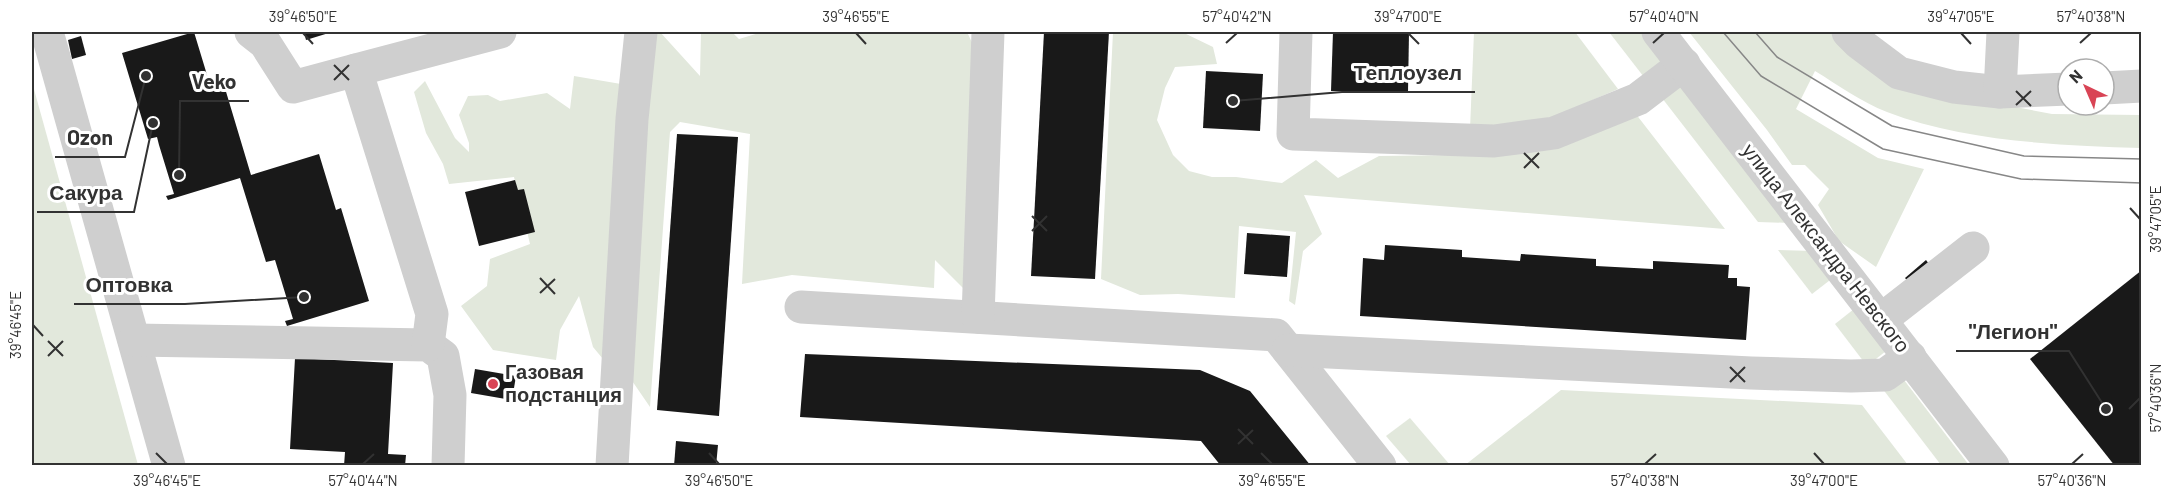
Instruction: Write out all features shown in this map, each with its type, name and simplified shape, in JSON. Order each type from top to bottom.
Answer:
[{"type":"street","points":[[47,32],[170,465]]},
{"type":"street","points":[[251,32],[265,43],[293,87],[500,32]]},
{"type":"street","points":[[612,465],[632,119],[640,32]]},
{"type":"street","points":[[978,317],[988,32]]},
{"type":"street","points":[[1296,32],[1293,134],[1494,141],[1554,133],[1638,99],[1684,64]]},
{"type":"street","name":"улица Александра Невского","points":[[1658,32],[1993,465]]},
{"type":"street","points":[[1848,32],[1899,74],[1954,87],[2000,92],[2056,90]]},
{"type":"street","points":[[2000,92],[2003,32]]},
{"type":"street","points":[[356,70],[432,314],[428,345]]},
{"type":"street","points":[[2116,87],[2142,86]]},
{"type":"street","points":[[1882,319],[1973,248]]},
{"type":"street","points":[[801,307],[1276,335],[1380,465]]},
{"type":"street","points":[[134,340],[428,345],[442,356],[450,395],[448,465]]},
{"type":"street","points":[[1288,350],[1851,376],[1885,375],[1910,357]]},
{"type":"shaded area","points":[[655,32],[660,32],[700,76],[701,32],[732,32],[739,39],[759,33],[967,32],[977,53],[968,293],[935,260],[934,288],[792,275],[742,284],[750,134],[680,122],[670,132],[650,407],[626,372]]},
{"type":"shaded area","points":[[1113,32],[1182,32],[1213,47],[1217,64],[1175,67],[1165,88],[1157,120],[1173,155],[1189,171],[1212,177],[1236,177],[1282,183],[1316,160],[1338,178],[1379,156],[1460,155],[1632,109],[1725,229],[1304,195],[1322,234],[1303,251],[1295,305],[1289,301],[1296,232],[1239,226],[1235,298],[1178,294],[1140,295],[1101,279]]},
{"type":"shaded area","points":[[1474,32],[1575,32],[1618,89],[1551,118],[1470,129]]},
{"type":"shaded area","points":[[1609,32],[1647,32],[1671,62],[1647,81]]},
{"type":"shaded area","points":[[1689,32],[1837,32],[2000,104],[2056,114],[2056,117],[2141,115],[2141,148],[2012,140],[1948,130],[1877,108],[1815,71],[1796,109],[1878,158],[1924,169],[1876,267],[1839,241],[1818,205],[1829,189],[1805,165],[1792,165]]},
{"type":"shaded area","points":[[574,76],[621,84],[608,365],[593,347],[579,296],[560,330],[556,360],[493,350],[461,306],[487,286],[490,259],[530,244],[514,177],[449,184],[443,164],[426,133],[414,92],[425,81],[455,138],[469,152],[469,143],[459,115],[468,96],[488,95],[500,101],[547,93],[570,109]]},
{"type":"shaded area","points":[[1685,80],[1792,223],[1758,222],[1662,98]]},
{"type":"shaded area","points":[[32,82],[138,465],[32,465]]},
{"type":"shaded area","points":[[1778,250],[1814,251],[1834,277],[1812,294]]},
{"type":"shaded area","points":[[1854,309],[1886,351],[1867,366],[1835,324]]},
{"type":"shaded area","points":[[1904,380],[1969,465],[1941,465],[1882,388]]},
{"type":"shaded area","points":[[1561,390],[1862,405],[1908,465],[1465,465]]},
{"type":"shaded area","points":[[1410,418],[1450,465],[1411,465],[1386,436]]},
{"type":"building","points":[[194,32],[211,88],[224,85],[251,175],[319,154],[336,210],[341,208],[369,301],[287,326],[285,321],[293,319],[275,260],[266,262],[240,178],[168,200],[166,196],[174,194],[157,137],[148,139],[122,53]]},
{"type":"building","points":[[304,32],[332,32],[306,40]]},
{"type":"building","points":[[1044,32],[1109,32],[1095,279],[1031,276]]},
{"type":"building","points":[[1333,32],[1409,32],[1408,92],[1331,91]]},
{"type":"building","points":[[81,36],[86,55],[72,59],[68,40]]},
{"type":"building","points":[[1206,71],[1263,74],[1260,131],[1203,128]]},
{"type":"building","points":[[677,134],[738,137],[719,416],[657,410]]},
{"type":"building","points":[[515,180],[518,190],[524,189],[535,232],[479,246],[465,192]]},
{"type":"building","points":[[1247,233],[1290,236],[1287,277],[1244,274]]},
{"type":"building","points":[[1385,245],[1462,250],[1462,257],[1520,261],[1521,254],[1596,259],[1596,266],[1653,269],[1653,261],[1729,265],[1728,278],[1737,278],[1737,286],[1750,287],[1746,340],[1360,316],[1363,258],[1384,260]]},
{"type":"building","points":[[1926,260],[1935,272],[1914,288],[1905,278]]},
{"type":"building","points":[[2142,270],[2142,466],[2115,466],[2030,359]]},
{"type":"building","points":[[805,354],[1200,370],[1250,391],[1311,466],[1221,466],[1201,441],[800,417]]},
{"type":"building","points":[[295,358],[393,363],[388,454],[406,455],[405,466],[344,466],[345,452],[290,449]]},
{"type":"building","name":"Газовая подстанция","points":[[475,369],[516,376],[512,400],[471,393]]},
{"type":"building","points":[[676,441],[718,445],[716,466],[674,466]]},
{"type":"tram line","points":[[1723,32],[1761,76],[1883,149],[2021,179],[2142,183]]},
{"type":"tram line","points":[[1755,32],[1777,57],[1892,126],[2024,156],[2142,159]]},
{"type":"place","name":"Ozon","points":[[146,76]]},
{"type":"place","name":"Теплоузел","points":[[1233,101]]},
{"type":"place","name":"Сакура","points":[[153,123]]},
{"type":"place","name":"Veko","points":[[179,175]]},
{"type":"place","name":"Оптовка","points":[[304,297]]},
{"type":"place","name":"Газовая подстанция","points":[[493,384]]},
{"type":"place","name":"\"Легион\"","points":[[2106,409]]}]
